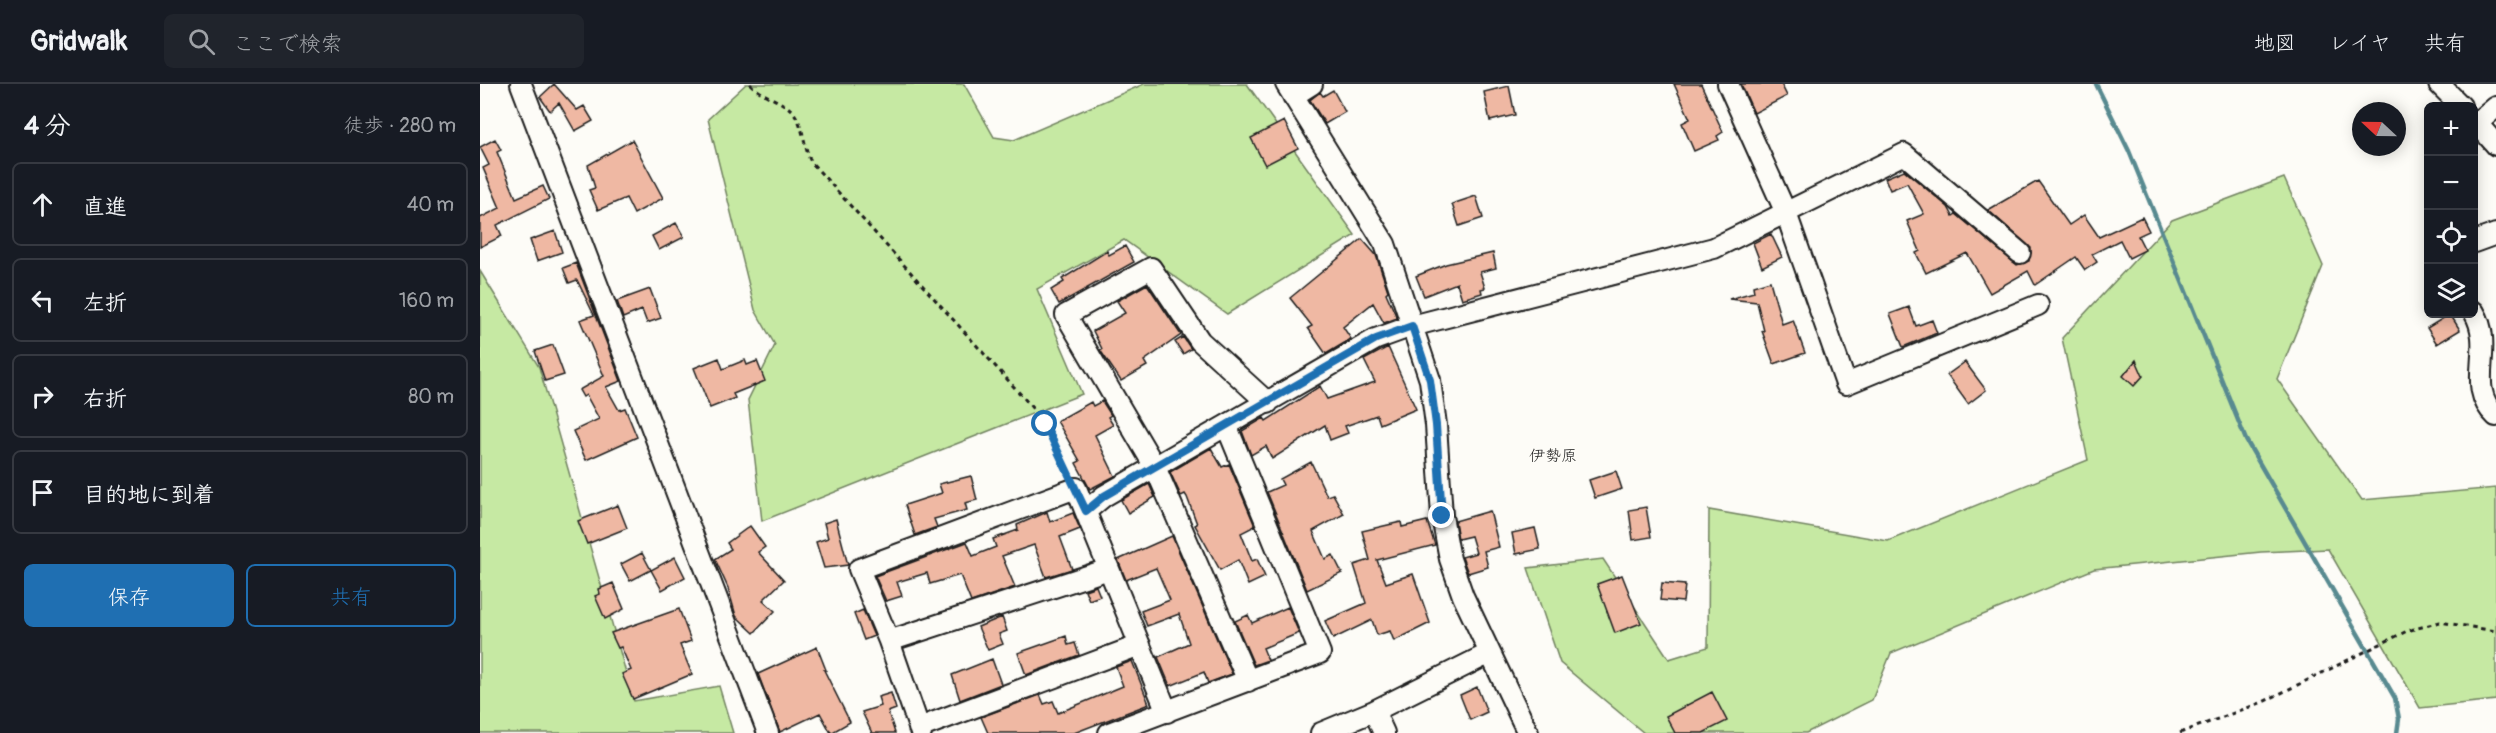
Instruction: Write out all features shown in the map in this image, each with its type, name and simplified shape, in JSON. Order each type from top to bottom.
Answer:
[{"type":"street","points":[[521,84],[768,733]]},
{"type":"street","points":[[1312,84],[1289,90],[1385,244],[1430,380],[1436,425],[1442,516],[1450,559],[1490,653],[1528,733]]},
{"type":"street","points":[[1728,84],[1786,213],[1846,384],[2038,305]]},
{"type":"street","points":[[2439,84],[2457,102]]},
{"type":"street","points":[[2478,119],[2496,107]]},
{"type":"street","points":[[2478,124],[2496,145]]},
{"type":"street","points":[[1086,511],[1104,496],[1376,339],[1412,326],[1714,248],[1904,154],[2020,254]]},
{"type":"street","points":[[2478,241],[2496,234]]},
{"type":"street","points":[[1248,681],[1155,467],[1066,315],[1151,268],[1200,340],[1268,403]]},
{"type":"street","points":[[2477,318],[2484,343],[2480,382],[2485,401],[2496,416]]},
{"type":"street","points":[[1109,733],[1159,721],[1248,681],[1320,653],[1227,426]]},
{"type":"street","points":[[1140,645],[920,730],[889,641],[859,569],[1076,488],[1140,645],[1159,721]]},
{"type":"street","points":[[889,641],[1109,569]]},
{"type":"street","points":[[1321,733],[1374,711],[1490,653]]},
{"type":"street","points":[[1374,711],[1384,733]]},
{"type":"path","points":[[750,84],[759,93],[791,109],[799,121],[804,149],[811,162],[1024,398],[1045,424],[1076,488]]},
{"type":"path","points":[[2180,733],[2263,702],[2372,646],[2407,631],[2440,622],[2496,630]]},
{"type":"green space","points":[[746,84],[964,84],[994,137],[1014,140],[1144,84],[1247,84],[1355,235],[1227,314],[1124,240],[1037,289],[1082,394],[762,521],[748,400],[775,345],[755,310],[708,119]]},
{"type":"green space","points":[[2284,178],[2323,266],[2277,379],[2362,500],[2496,488],[2496,700],[2420,708],[2328,549],[2261,552],[2094,569],[1891,653],[1872,700],[1806,733],[1644,733],[1560,663],[1528,568],[1603,559],[1669,659],[1708,647],[1709,510],[1888,541],[2088,460],[2062,338],[2172,220]]},
{"type":"green space","points":[[480,271],[539,367],[634,701],[719,686],[733,733],[480,733]]},
{"type":"building","points":[[554,84],[577,110],[584,106],[593,121],[575,131],[559,103],[550,111],[540,97]]},
{"type":"building","points":[[1674,84],[1701,84],[1723,132],[1717,136],[1719,140],[1694,151],[1682,123],[1690,119]]},
{"type":"building","points":[[1741,84],[1781,84],[1787,96],[1754,113]]},
{"type":"building","points":[[1509,86],[1515,115],[1490,121],[1484,92]]},
{"type":"building","points":[[1333,90],[1345,112],[1325,124],[1310,100],[1320,92],[1323,96]]},
{"type":"building","points":[[1284,121],[1298,148],[1265,165],[1251,138]]},
{"type":"building","points":[[495,139],[501,150],[497,152],[516,198],[543,186],[549,199],[497,225],[502,236],[480,247],[480,218],[500,208],[483,168],[489,165],[480,147]]},
{"type":"building","points":[[632,140],[663,198],[634,214],[626,198],[598,210],[589,190],[595,188],[588,165]]},
{"type":"building","points":[[1904,170],[1948,207],[1953,216],[1956,214],[2017,265],[2029,261],[2031,248],[1988,210],[2038,181],[2069,225],[2084,215],[2099,237],[2142,217],[2149,231],[2138,236],[2145,250],[2129,258],[2120,240],[2092,254],[2097,262],[2085,270],[2076,257],[2035,285],[2028,271],[1990,293],[1967,253],[1926,273],[1916,253],[1920,251],[1907,221],[1924,214],[1907,183],[1890,190],[1885,178]]},
{"type":"building","points":[[1476,196],[1483,218],[1459,226],[1452,204]]},
{"type":"building","points":[[676,223],[684,237],[659,250],[652,236]]},
{"type":"building","points":[[555,231],[562,252],[537,261],[530,240]]},
{"type":"building","points":[[1771,234],[1782,257],[1762,267],[1753,243]]},
{"type":"building","points":[[1362,239],[1376,255],[1388,291],[1386,293],[1397,318],[1384,323],[1373,303],[1343,327],[1351,339],[1326,354],[1308,328],[1312,326],[1290,298]]},
{"type":"building","points":[[1125,246],[1134,262],[1059,304],[1051,290],[1064,282],[1062,279],[1107,251],[1109,255]]},
{"type":"building","points":[[1493,253],[1496,268],[1480,272],[1485,288],[1481,289],[1482,293],[1462,299],[1457,283],[1424,296],[1416,276],[1446,264]]},
{"type":"building","points":[[576,263],[621,381],[606,387],[619,410],[625,408],[637,437],[586,460],[573,431],[599,419],[586,395],[583,397],[579,390],[604,376],[580,320],[594,315],[577,280],[569,283],[563,268]]},
{"type":"building","points":[[1770,281],[1782,324],[1793,320],[1805,353],[1774,364],[1762,331],[1764,331],[1757,302],[1729,299],[1754,292],[1753,286]]},
{"type":"building","points":[[1147,284],[1181,335],[1144,361],[1147,366],[1121,381],[1100,350],[1102,349],[1093,331],[1125,313],[1117,301]]},
{"type":"building","points":[[650,289],[661,318],[647,323],[642,310],[623,318],[617,301]]},
{"type":"building","points":[[1909,307],[1916,326],[1932,320],[1937,333],[1903,347],[1890,314]]},
{"type":"building","points":[[2443,318],[2452,318],[2460,330],[2437,344],[2427,328]]},
{"type":"building","points":[[1183,337],[1191,349],[1183,354],[1175,342]]},
{"type":"building","points":[[553,345],[564,375],[545,381],[535,351]]},
{"type":"building","points":[[1388,347],[1416,409],[1380,424],[1377,415],[1345,426],[1348,433],[1330,440],[1325,425],[1272,459],[1266,446],[1251,455],[1242,431],[1264,418],[1266,421],[1320,386],[1327,399],[1375,382],[1364,360]]},
{"type":"building","points":[[719,358],[723,369],[745,360],[747,365],[757,361],[765,381],[733,394],[735,398],[710,408],[694,368]]},
{"type":"building","points":[[2136,360],[2143,376],[2134,386],[2123,376]]},
{"type":"building","points":[[1965,362],[1986,390],[1968,404],[1947,375]]},
{"type":"building","points":[[1102,401],[1111,415],[1108,417],[1113,425],[1095,435],[1115,476],[1090,489],[1076,463],[1080,461],[1057,421],[1091,402],[1093,406]]},
{"type":"building","points":[[1211,448],[1222,467],[1229,464],[1255,526],[1241,533],[1252,561],[1257,559],[1265,577],[1248,585],[1238,560],[1220,570],[1195,525],[1197,524],[1187,497],[1185,494],[1181,496],[1170,472]]},
{"type":"building","points":[[1311,462],[1327,496],[1333,494],[1344,514],[1313,531],[1325,559],[1333,555],[1342,573],[1307,590],[1267,492],[1283,485],[1280,479]]},
{"type":"building","points":[[1616,471],[1622,489],[1595,498],[1589,480]]},
{"type":"building","points":[[971,476],[977,500],[965,503],[967,510],[934,519],[937,527],[915,535],[905,505],[942,493],[939,484]]},
{"type":"building","points":[[1149,484],[1155,497],[1128,513],[1121,500]]},
{"type":"building","points":[[618,505],[627,528],[587,544],[578,521]]},
{"type":"building","points":[[1646,507],[1651,537],[1633,540],[1629,510]]},
{"type":"building","points":[[1490,511],[1499,547],[1484,551],[1488,567],[1468,573],[1462,557],[1476,553],[1471,536],[1458,539],[1455,521]]},
{"type":"building","points":[[1047,512],[1050,522],[1073,513],[1080,529],[1060,537],[1072,569],[1046,577],[1034,545],[1002,556],[1015,587],[971,602],[960,575],[930,584],[927,573],[897,582],[902,596],[886,601],[875,576],[967,542],[973,556],[996,547],[993,539],[1018,530],[1017,525]]},
{"type":"building","points":[[836,519],[848,565],[824,568],[816,542],[828,538],[824,523]]},
{"type":"building","points":[[1427,521],[1435,545],[1377,560],[1386,583],[1413,574],[1430,623],[1394,641],[1390,631],[1377,635],[1372,620],[1333,639],[1325,621],[1366,603],[1354,565],[1370,560],[1362,531],[1401,522],[1402,527]]},
{"type":"building","points":[[750,526],[765,547],[758,552],[784,580],[763,600],[775,611],[754,633],[736,616],[728,588],[715,559],[731,549],[727,543]]},
{"type":"building","points":[[1535,528],[1540,549],[1516,554],[1512,533]]},
{"type":"building","points":[[1172,536],[1232,674],[1208,683],[1204,672],[1170,686],[1158,657],[1189,643],[1179,614],[1147,626],[1141,611],[1170,600],[1156,568],[1126,580],[1118,560]]},
{"type":"building","points":[[642,553],[651,570],[630,581],[621,564]]},
{"type":"building","points":[[675,557],[685,577],[662,590],[651,570]]},
{"type":"building","points":[[1622,575],[1641,623],[1615,633],[1597,584]]},
{"type":"building","points":[[613,583],[624,609],[605,619],[595,596],[600,594],[599,589]]},
{"type":"building","points":[[1662,583],[1685,585],[1683,602],[1660,600]]},
{"type":"building","points":[[1096,586],[1100,596],[1089,600],[1085,590]]},
{"type":"building","points":[[1288,607],[1299,633],[1263,648],[1268,660],[1254,665],[1235,621],[1248,615],[1252,623]]},
{"type":"building","points":[[679,609],[691,641],[680,645],[692,674],[633,699],[622,674],[631,670],[621,647],[618,648],[611,633]]},
{"type":"building","points":[[863,610],[874,636],[864,640],[854,614]]},
{"type":"building","points":[[1002,617],[1007,631],[999,634],[1003,644],[988,650],[978,627]]},
{"type":"building","points":[[1066,636],[1068,645],[1075,643],[1079,655],[1026,675],[1018,653]]},
{"type":"building","points":[[817,647],[826,670],[824,670],[850,722],[831,733],[820,713],[780,732],[758,674]]},
{"type":"building","points":[[992,659],[1001,684],[960,700],[952,675]]},
{"type":"building","points":[[1132,661],[1149,704],[1074,733],[988,733],[981,717],[1040,695],[1044,704],[1053,701],[1058,713],[1123,686],[1116,667]]},
{"type":"building","points":[[1477,687],[1487,712],[1470,720],[1460,695]]},
{"type":"building","points":[[1712,692],[1727,721],[1703,733],[1675,733],[1666,716]]},
{"type":"building","points":[[891,693],[896,709],[888,712],[895,733],[872,733],[862,712],[881,706],[878,697]]},
{"type":"waterway","points":[[2096,84],[2129,151],[2246,440],[2395,698],[2399,719],[2397,733]]},
{"type":"district","name":"伊勢原","points":[[1553,456]]},
{"type":"route","points":[[1045,424],[1086,511],[1104,496],[1376,339],[1412,326],[1430,380],[1436,425],[1442,516]]}]
